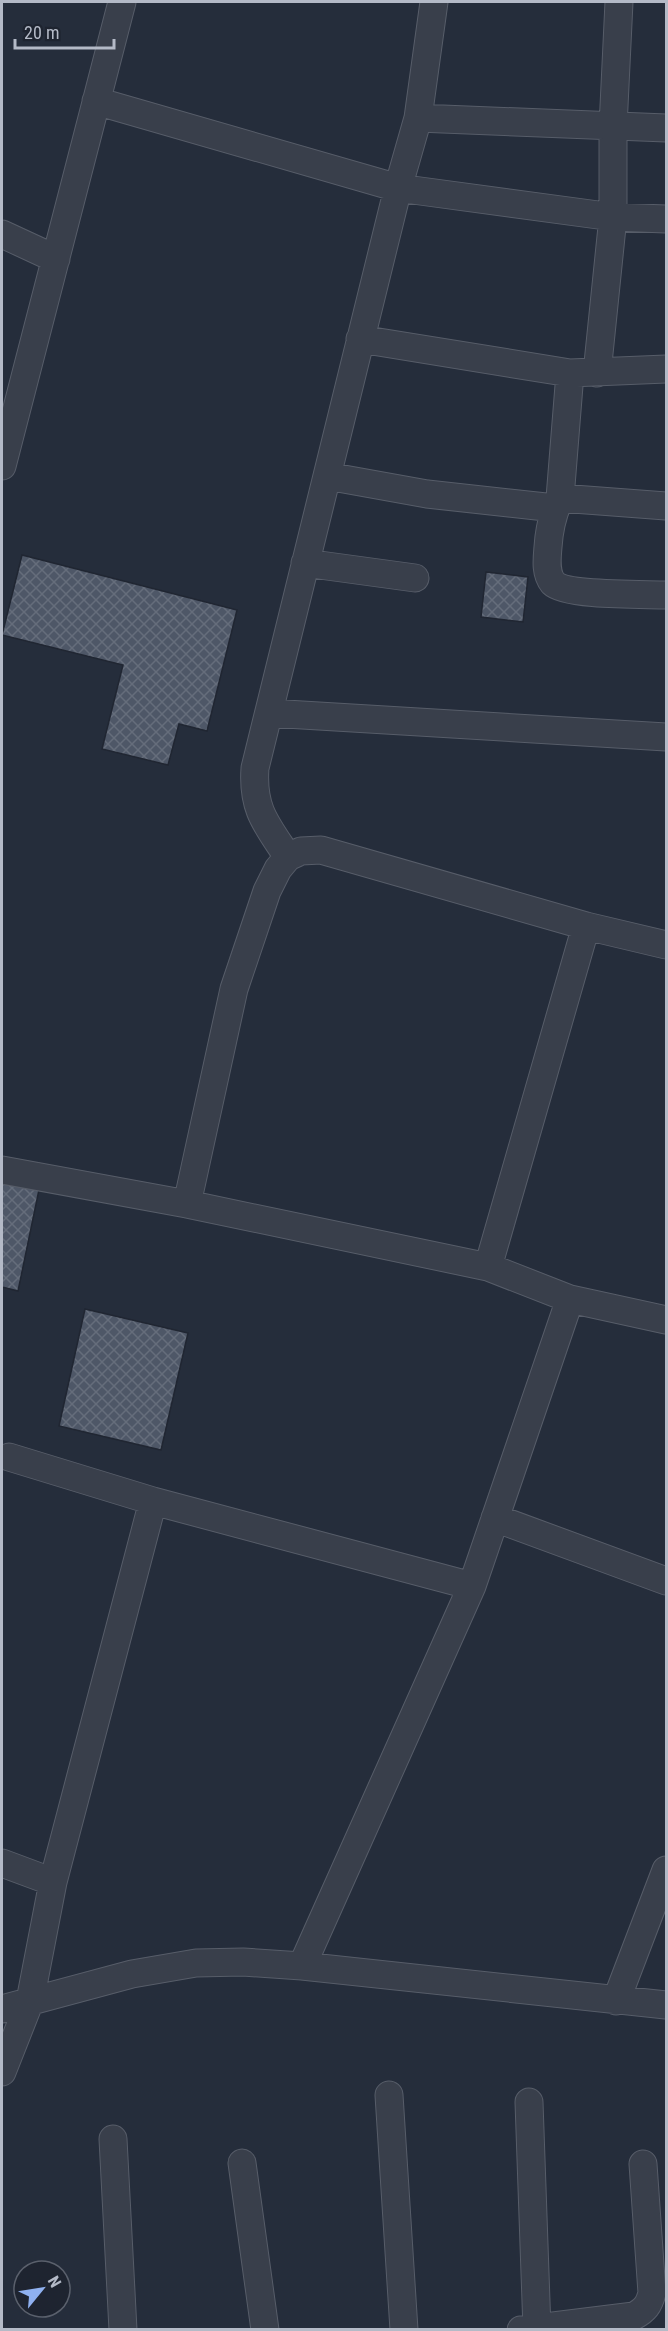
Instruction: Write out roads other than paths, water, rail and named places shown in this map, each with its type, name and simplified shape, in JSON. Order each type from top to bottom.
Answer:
[{"type":"street","points":[[2,466],[122,2]]},
{"type":"street","points":[[288,857],[265,822],[256,802],[255,768],[360,339],[418,118],[434,2]]},
{"type":"street","points":[[597,373],[614,218],[613,127],[619,2]]},
{"type":"street","points":[[96,101],[398,188],[614,218],[666,219]]},
{"type":"street","points":[[418,118],[666,128]]},
{"type":"street","points":[[2,234],[56,259]]},
{"type":"street","points":[[360,339],[570,373],[666,369]]},
{"type":"street","points":[[570,373],[557,503],[548,544],[548,573],[552,582],[567,591],[666,595]]},
{"type":"street","points":[[327,476],[428,494],[557,503],[666,507]]},
{"type":"street","points":[[305,563],[415,578]]},
{"type":"street","points":[[269,713],[666,737]]},
{"type":"street","points":[[187,1204],[234,989],[267,891],[278,869],[288,857],[301,851],[321,850],[586,926],[666,945]]},
{"type":"street","points":[[488,1267],[586,926]]},
{"type":"street","points":[[2,1170],[187,1204],[488,1267],[570,1299],[666,1320]]},
{"type":"street","points":[[302,1966],[472,1586],[570,1299]]},
{"type":"street","points":[[9,1457],[153,1501],[472,1586]]},
{"type":"street","points":[[2,2072],[30,2001],[53,1882],[153,1501]]},
{"type":"street","points":[[495,1518],[666,1581]]},
{"type":"street","points":[[2,1863],[53,1882]]},
{"type":"street","points":[[616,2001],[666,1870]]},
{"type":"street","points":[[2,2009],[132,1974],[196,1963],[243,1962],[302,1966],[666,2005]]},
{"type":"street","points":[[389,2095],[404,2330]]},
{"type":"street","points":[[529,2102],[532,2329],[634,2316],[649,2304],[651,2293],[643,2164]]},
{"type":"street","points":[[113,2139],[123,2330]]},
{"type":"street","points":[[242,2163],[265,2330]]}]
